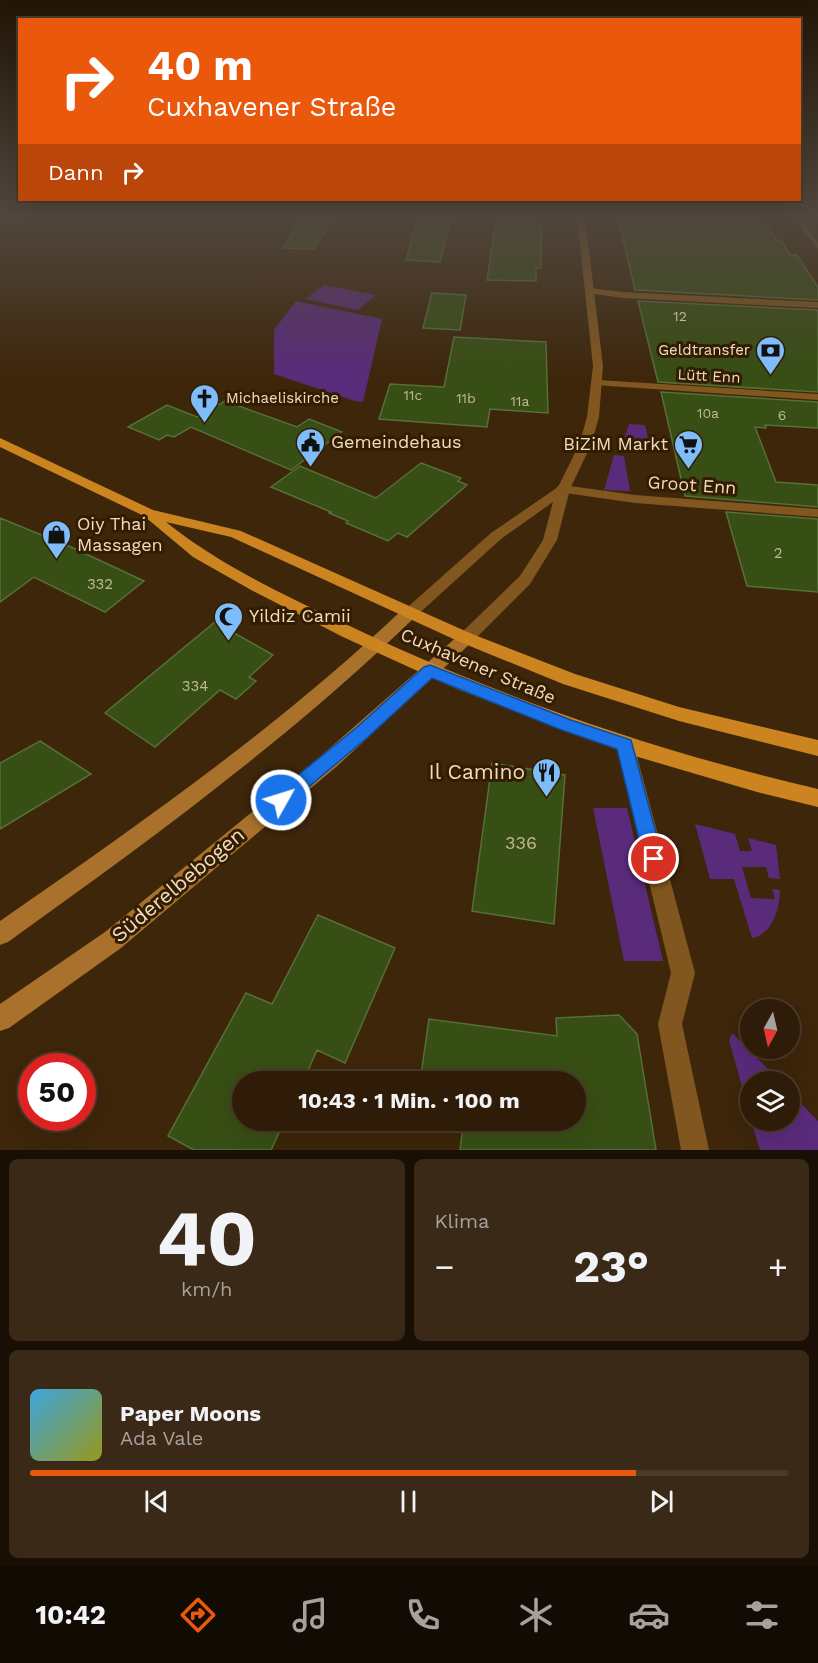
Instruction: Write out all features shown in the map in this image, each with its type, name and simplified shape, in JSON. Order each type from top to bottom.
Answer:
[{"type":"main road","name":"Cuxhavener Straße","points":[[0,442],[148,513],[236,534],[466,638],[605,692],[679,714],[818,748]]},
{"type":"main road","name":"Cuxhavener Straße","points":[[148,513],[203,558],[281,600],[430,671],[540,715],[651,754],[818,798]]},
{"type":"main road","points":[[0,934],[116,853],[238,759],[336,680],[409,613]]},
{"type":"main road","name":"Süderelbebogen","points":[[0,1019],[113,940],[337,754],[466,638]]},
{"type":"street","points":[[466,638],[525,580],[550,540],[563,489],[585,445],[593,417],[598,383],[588,271]]},
{"type":"street","points":[[590,291],[623,296],[818,305]]},
{"type":"street","name":"Lütt Enn","points":[[598,383],[818,397]]},
{"type":"street","points":[[409,613],[496,536],[563,489]]},
{"type":"street","name":"Groot Enn","points":[[563,489],[635,499],[818,513]]},
{"type":"street","points":[[625,745],[683,973],[670,1024],[695,1150]]},
{"type":"shaded area","points":[[324,285],[376,295],[358,310],[305,299]]},
{"type":"shaded area","points":[[296,301],[382,319],[363,402],[274,374],[274,330]]},
{"type":"shaded area","points":[[629,424],[645,425],[649,443],[623,441]]},
{"type":"shaded area","points":[[614,455],[624,456],[630,491],[604,490]]},
{"type":"shaded area","points":[[593,808],[627,808],[663,961],[624,961]]},
{"type":"shaded area","points":[[695,824],[735,834],[740,851],[752,851],[748,838],[776,845],[780,879],[769,878],[766,867],[742,867],[751,898],[775,899],[772,889],[780,890],[774,920],[759,936],[752,938],[734,879],[710,879]]},
{"type":"shaded area","points":[[732,1033],[740,1041],[740,1059],[758,1059],[770,1071],[740,1071],[740,1079],[729,1040]]},
{"type":"shaded area","points":[[800,1102],[818,1121],[818,1150],[760,1150],[754,1131],[800,1131]]},
{"type":"building","points":[[488,271],[536,271],[536,281],[487,280]]},
{"type":"building","points":[[630,271],[807,271],[818,287],[818,300],[635,290]]},
{"type":"building","points":[[432,293],[466,295],[460,330],[423,328]]},
{"type":"building","points":[[638,301],[818,310],[818,392],[658,382]]},
{"type":"building","points":[[454,337],[546,342],[548,413],[490,409],[487,427],[379,419],[390,384],[444,387]]},
{"type":"building","points":[[661,392],[818,402],[818,428],[765,425],[766,428],[755,427],[776,482],[818,485],[818,507],[685,496]]},
{"type":"building","points":[[225,401],[297,427],[309,419],[342,432],[291,470],[191,427],[174,437],[167,435],[159,440],[128,427],[167,405],[197,417]]},
{"type":"building","points":[[421,463],[461,478],[458,481],[467,485],[407,537],[398,533],[388,541],[346,523],[348,521],[329,513],[331,512],[271,487],[300,466],[376,498]]},
{"type":"building","points":[[726,512],[818,519],[818,592],[747,586]]},
{"type":"building","points":[[0,518],[71,547],[144,581],[105,612],[34,577],[0,602]]},
{"type":"building","points":[[215,622],[273,655],[249,677],[256,681],[236,699],[220,690],[155,747],[105,713]]},
{"type":"building","points":[[40,741],[91,774],[0,829],[0,763]]},
{"type":"building","points":[[492,763],[565,775],[554,924],[472,911]]},
{"type":"building","points":[[318,915],[395,948],[345,1063],[317,1050],[308,1071],[232,1071],[232,1131],[280,1131],[271,1150],[194,1150],[168,1136],[246,993],[272,1004]]},
{"type":"building","points":[[619,1015],[637,1034],[656,1150],[460,1150],[463,1131],[586,1131],[586,1071],[422,1071],[429,1019],[557,1036],[556,1018]]},
{"type":"place","name":"Geldtransfer","points":[[771,376]]},
{"type":"place","name":"Michaeliskirche","points":[[205,424]]},
{"type":"place","name":"Gemeindehaus","points":[[310,468]]},
{"type":"place","name":"BiZiM Markt","points":[[689,470]]},
{"type":"place","name":"Oiy Thai Massagen","points":[[56,560]]},
{"type":"place","name":"Yildiz Camii","points":[[228,642]]},
{"type":"place","name":"Il Camino","points":[[546,798]]},
{"type":"route","points":[[281,800],[329,761],[430,671],[625,745],[654,859]]}]
